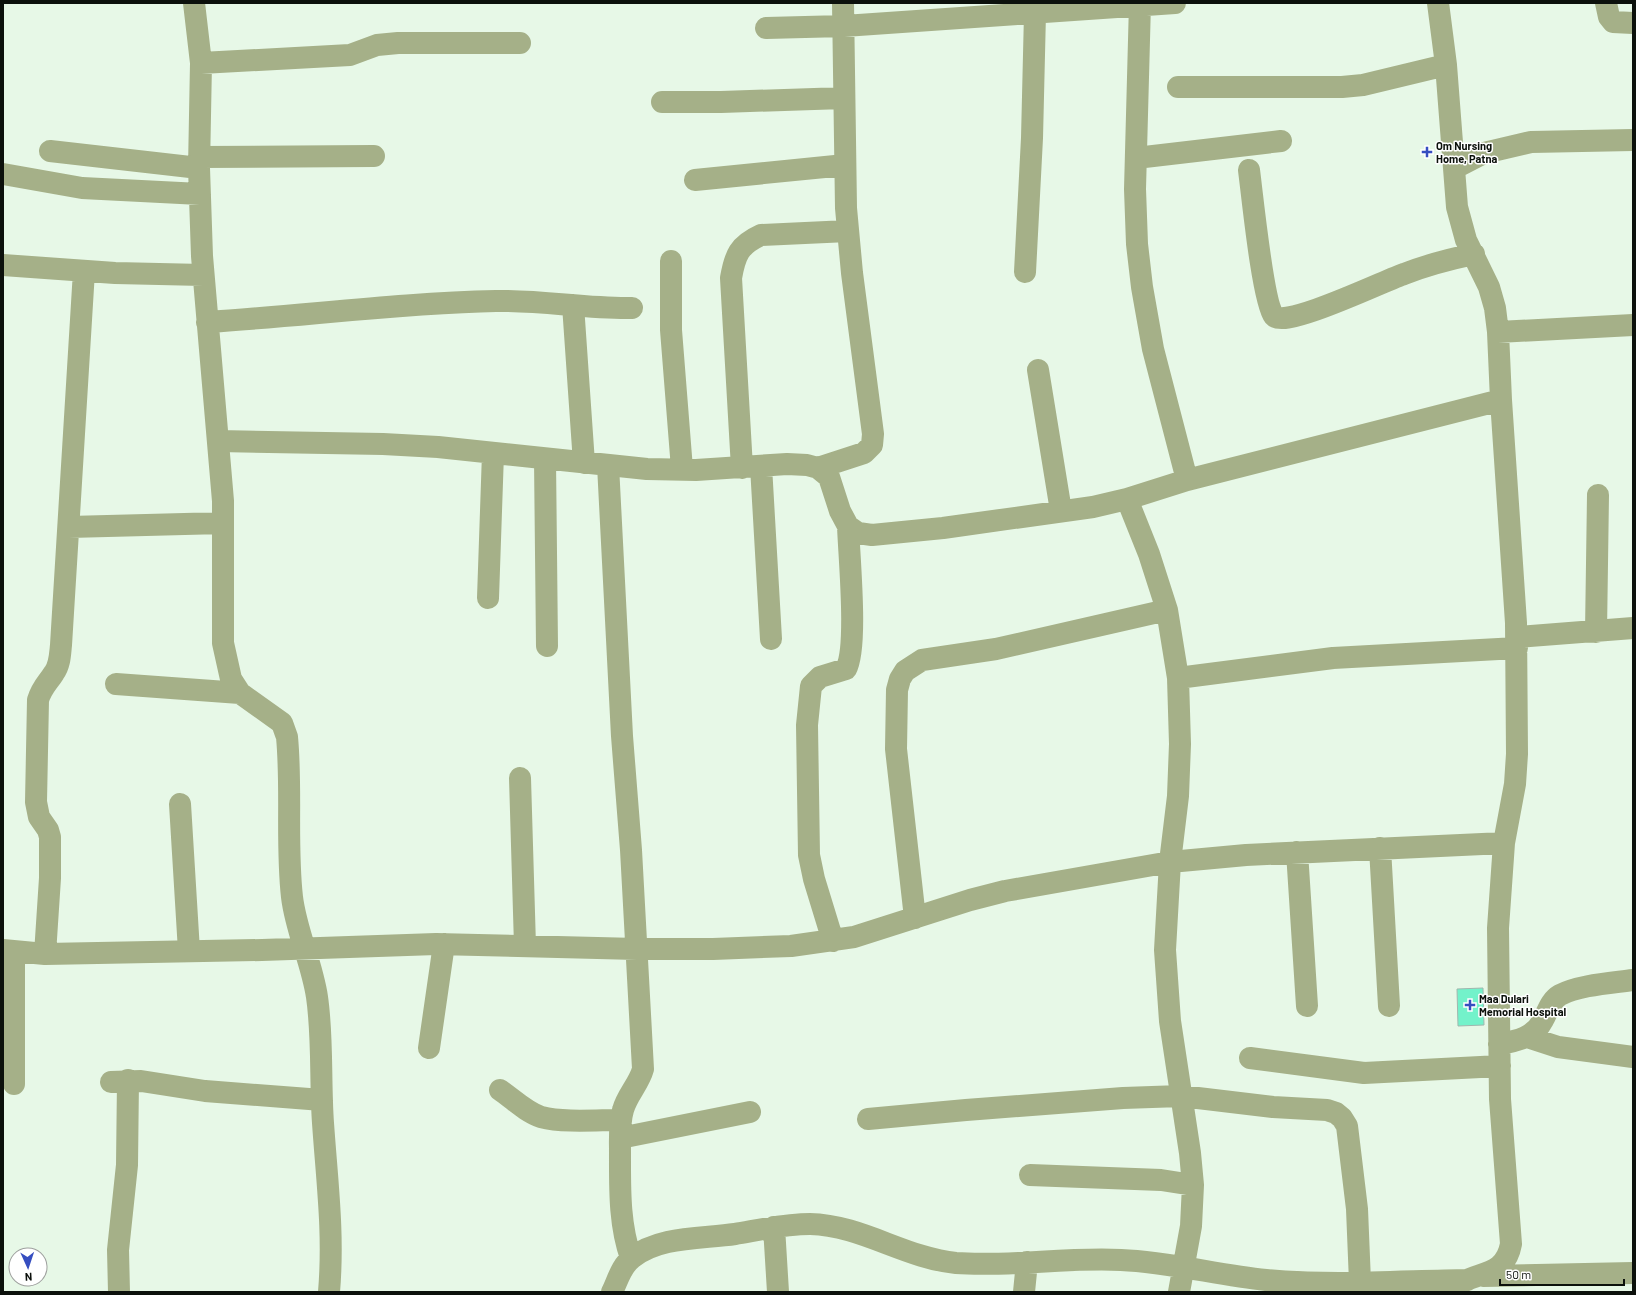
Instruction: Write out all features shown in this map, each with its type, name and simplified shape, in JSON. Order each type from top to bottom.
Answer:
[{"type":"street","points":[[194,3],[200,63],[199,162],[203,275],[218,441],[223,523],[223,643],[231,679],[240,693],[282,723],[288,737],[289,843],[292,898],[297,921],[312,970],[317,998],[322,1100],[331,1210],[329,1292]]},
{"type":"street","points":[[818,468],[864,453],[872,445],[874,434],[852,273],[848,232],[845,165],[844,3]]},
{"type":"street","points":[[766,28],[844,26],[1175,3]]},
{"type":"street","points":[[1438,3],[1446,65],[1457,207],[1460,223],[1466,240],[1489,287],[1495,308],[1498,332],[1517,642],[1517,762],[1515,784],[1504,843],[1498,928],[1499,1044],[1503,1149],[1510,1244],[1509,1252],[1498,1268],[1465,1283]]},
{"type":"street","points":[[1606,3],[1609,17],[1613,22],[1633,23]]},
{"type":"street","points":[[1140,5],[1136,158],[1137,244],[1146,316],[1187,480]]},
{"type":"street","points":[[1025,272],[1032,146],[1035,13]]},
{"type":"street","points":[[200,63],[350,55],[377,45],[398,42],[520,43]]},
{"type":"street","points":[[1178,87],[1342,88],[1363,85],[1446,65]]},
{"type":"street","points":[[662,102],[721,102],[844,98]]},
{"type":"street","points":[[1455,168],[1484,153],[1531,142],[1633,140]]},
{"type":"street","points":[[1136,158],[1281,141]]},
{"type":"street","points":[[50,151],[199,162],[374,156]]},
{"type":"street","points":[[695,180],[845,165]]},
{"type":"street","points":[[1249,170],[1266,287],[1274,316],[1279,319],[1292,318],[1334,303],[1429,265],[1474,254]]},
{"type":"street","points":[[3,174],[82,188],[200,194]]},
{"type":"street","points":[[770,639],[731,278],[738,252],[748,241],[761,235],[848,232]]},
{"type":"street","points":[[671,262],[672,345],[682,469]]},
{"type":"street","points":[[3,265],[84,271],[203,275]]},
{"type":"street","points":[[45,954],[50,850],[48,830],[39,817],[36,802],[38,700],[42,688],[55,672],[59,663],[69,527],[84,271]]},
{"type":"street","points":[[207,322],[418,304],[537,301],[604,308],[632,308]]},
{"type":"street","points":[[573,305],[584,463]]},
{"type":"street","points":[[1498,332],[1633,325]]},
{"type":"street","points":[[1038,370],[1060,511]]},
{"type":"street","points":[[848,526],[858,533],[872,535],[892,534],[1093,507],[1128,499],[1187,480],[1501,400]]},
{"type":"street","points":[[218,441],[384,444],[493,453],[647,469],[752,467],[787,464],[807,465],[818,468],[829,476],[840,511],[848,526],[851,624],[850,662],[846,669],[820,677],[810,686],[807,725],[809,855],[814,879],[833,941]]},
{"type":"street","points":[[488,598],[493,453]]},
{"type":"street","points":[[545,459],[547,646]]},
{"type":"street","points":[[608,465],[622,736],[631,850],[643,1069],[637,1084],[626,1102],[621,1129],[621,1209],[624,1238],[631,1258]]},
{"type":"street","points":[[1596,632],[1598,495]]},
{"type":"street","points":[[1128,499],[1149,554],[1167,610],[1178,678],[1180,744],[1178,796],[1170,862],[1166,919],[1167,982],[1170,1021],[1194,1185],[1191,1226],[1179,1292]]},
{"type":"street","points":[[69,527],[223,523]]},
{"type":"street","points":[[915,918],[896,748],[897,690],[900,679],[905,671],[922,660],[996,649],[1167,610]]},
{"type":"street","points":[[1178,678],[1333,658],[1517,642],[1633,628]]},
{"type":"street","points":[[116,684],[240,693]]},
{"type":"street","points":[[520,778],[525,946]]},
{"type":"street","points":[[180,804],[189,951]]},
{"type":"street","points":[[14,1084],[8,951],[45,954],[444,944],[637,949],[713,949],[791,946],[833,941],[875,931],[970,900],[1005,891],[1170,862],[1297,852],[1504,843]]},
{"type":"street","points":[[1380,848],[1389,1006]]},
{"type":"street","points":[[1297,852],[1307,1006]]},
{"type":"street","points":[[429,1048],[444,944]]},
{"type":"street","points":[[1499,1044],[1527,1036],[1539,1027],[1553,1001],[1559,995],[1570,991],[1633,980]]},
{"type":"street","points":[[1527,1036],[1558,1047],[1633,1057]]},
{"type":"street","points":[[1250,1058],[1364,1073],[1500,1066]]},
{"type":"street","points":[[119,1292],[118,1250],[127,1165],[120,1081],[155,1082],[185,1089],[322,1100]]},
{"type":"street","points":[[500,1090],[526,1109],[541,1117],[621,1129],[750,1112]]},
{"type":"street","points":[[868,1119],[1123,1098],[1181,1096],[1273,1107],[1327,1110],[1336,1113],[1342,1118],[1347,1126],[1357,1209],[1360,1282]]},
{"type":"street","points":[[1030,1176],[1153,1180],[1194,1185]]},
{"type":"street","points":[[612,1292],[623,1267],[631,1258],[645,1250],[662,1244],[774,1227],[809,1224],[825,1225],[853,1232],[937,1261],[958,1263],[1120,1260],[1183,1266],[1265,1280],[1465,1283],[1631,1280]]},
{"type":"street","points":[[774,1227],[778,1292]]},
{"type":"street","points":[[1024,1292],[1027,1262]]},
{"type":"building","points":[[1483,988],[1484,1025],[1458,1026],[1457,989]]},
{"type":"place","name":"Om Nursing Home, Patna","points":[[1427,152]]},
{"type":"place","name":"Maa Dulari Memorial Hospital","points":[[1470,1005]]}]
